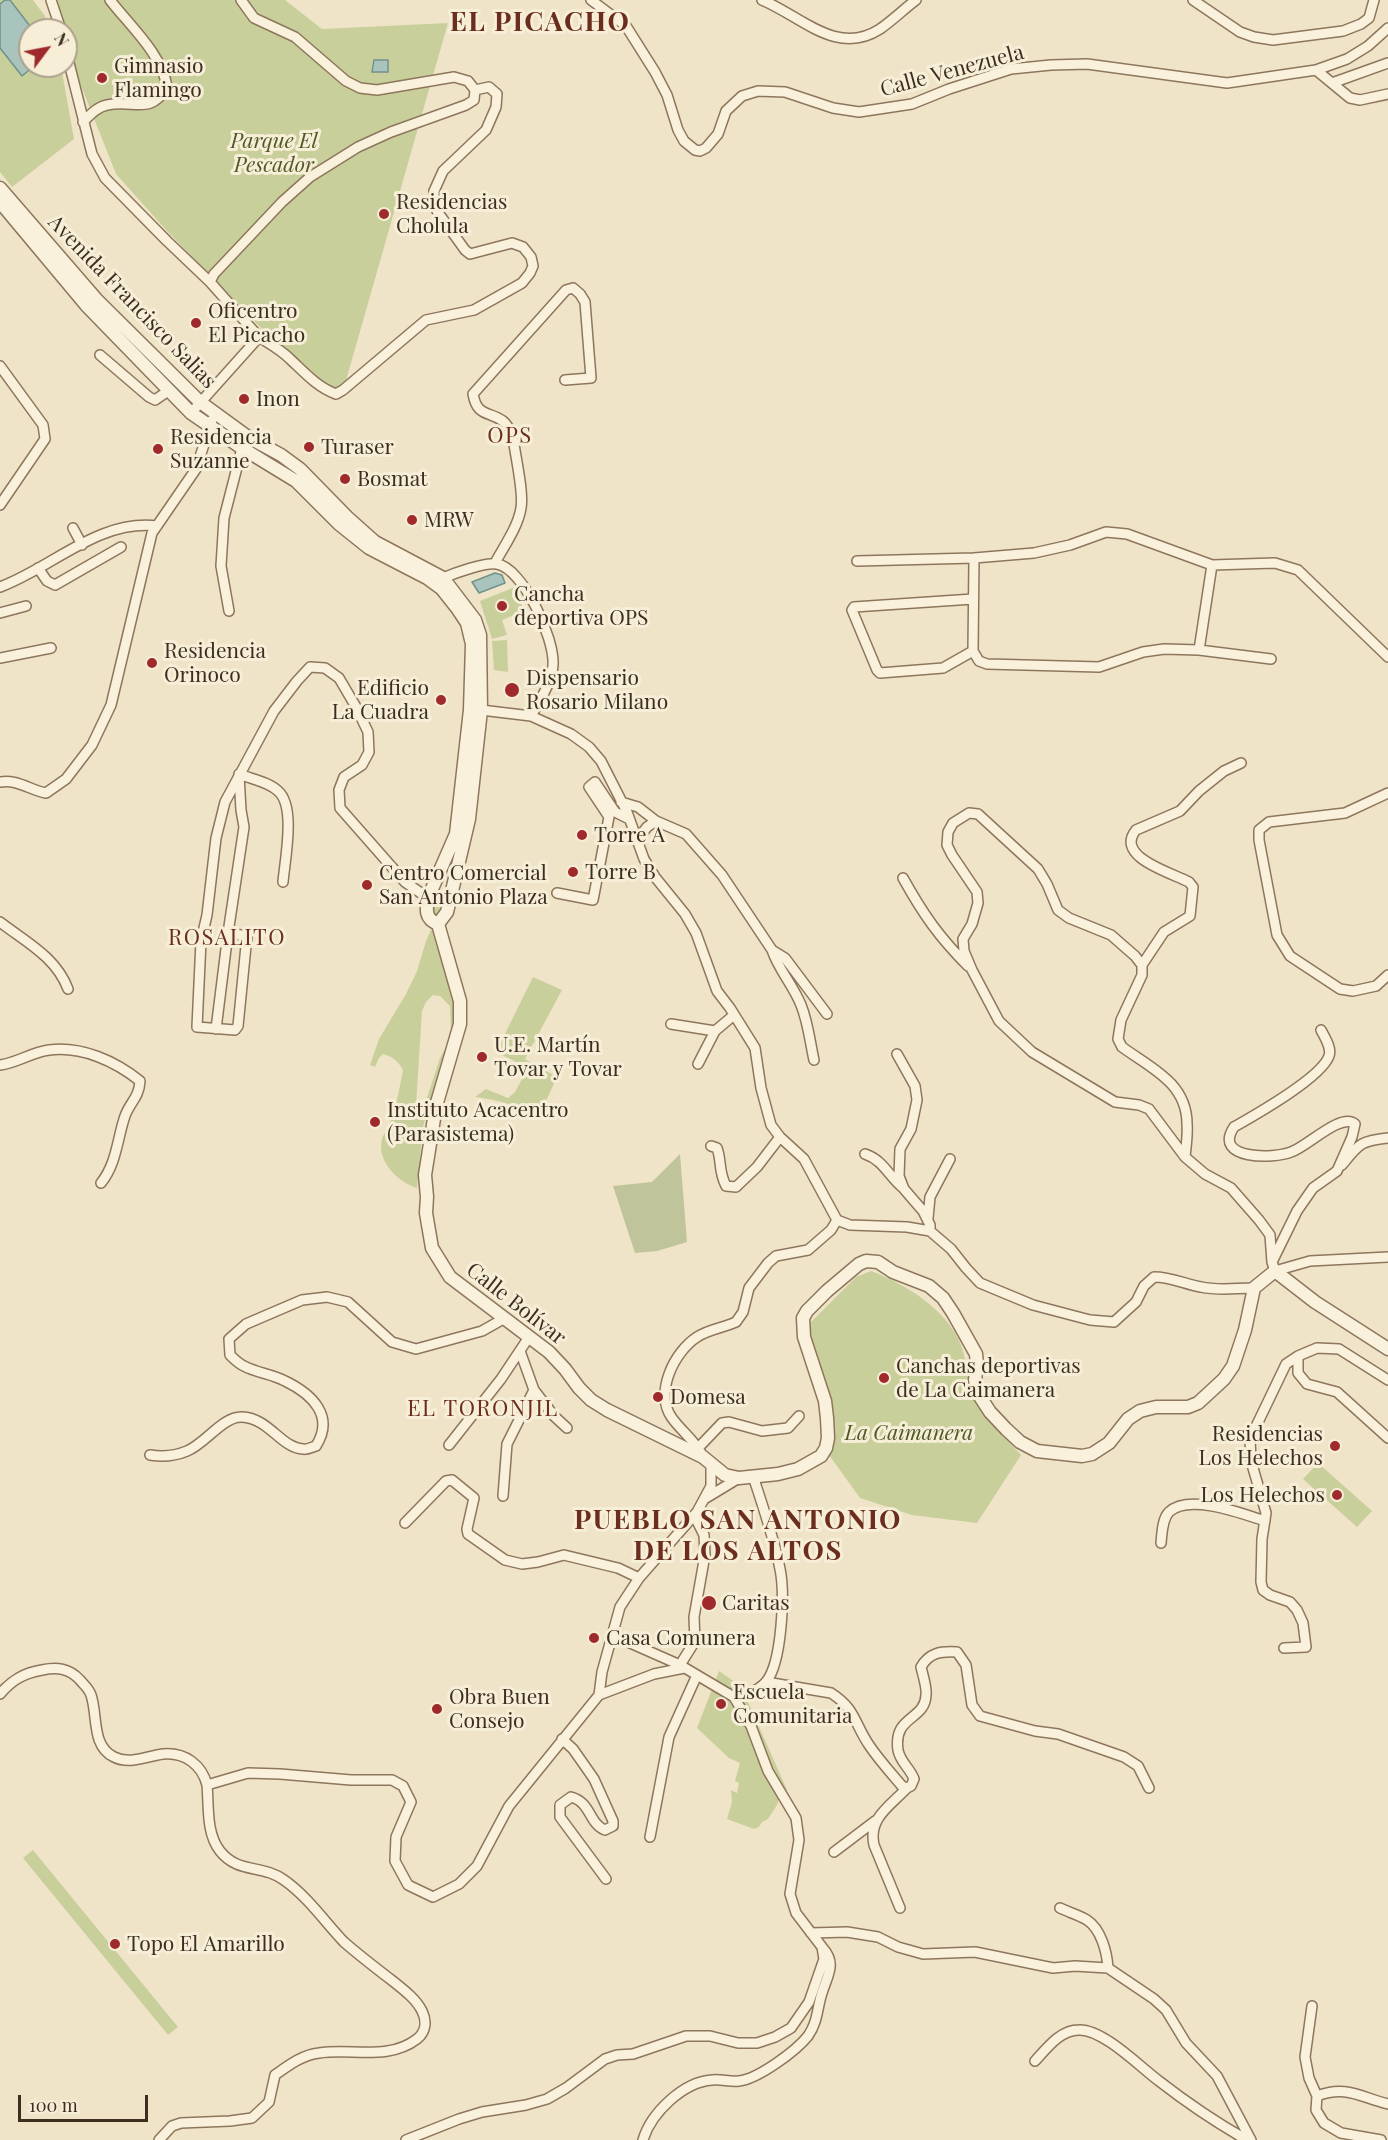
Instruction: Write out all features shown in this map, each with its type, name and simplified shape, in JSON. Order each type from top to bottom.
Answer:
[{"type":"street","points":[[51,0],[57,18]]},
{"type":"street","points":[[83,122],[100,107],[107,105],[130,103],[147,105],[156,102],[167,87],[165,75],[153,56],[110,0]]},
{"type":"street","points":[[210,282],[214,274],[282,202],[310,177],[375,139],[474,100],[475,90],[468,81],[454,77],[377,90],[360,88],[346,81],[295,37],[254,18],[241,0]]},
{"type":"street","name":"Calle Venezuela","points":[[591,0],[626,26],[667,95],[678,130],[684,141],[695,150],[700,151],[706,148],[718,134],[726,111],[742,96],[758,91],[785,92],[833,108],[859,112],[912,104],[959,85],[1011,69],[1051,65],[1087,64],[1227,83],[1316,70],[1347,59],[1373,43],[1388,28]]},
{"type":"street","points":[[762,0],[835,38],[851,40],[880,29],[916,0]]},
{"type":"street","points":[[1193,0],[1240,32],[1274,40],[1353,28],[1369,18],[1374,0]]},
{"type":"street","points":[[1332,83],[1388,63]]},
{"type":"street","points":[[1316,70],[1350,98],[1360,100],[1388,94]]},
{"type":"street","points":[[72,78],[92,154],[105,178],[210,282],[258,337],[278,348],[328,392],[336,394],[426,320],[474,310],[522,283],[530,273],[533,266],[531,256],[523,247],[512,243],[470,254],[437,211],[434,202],[434,191],[443,171],[486,130],[496,107],[497,94],[489,87],[475,90]]},
{"type":"street","points":[[0,186],[5,205]]},
{"type":"street","name":"Avenida Francisco Salias","points":[[5,205],[86,305],[191,413],[212,420],[281,455],[300,470],[375,542],[443,578],[475,620],[480,634],[480,710],[469,819],[448,906]]},
{"type":"street","name":"Avenida Francisco Salias","points":[[5,205],[200,402],[212,420],[242,448],[296,481],[339,524],[369,548],[427,578],[442,590],[467,624],[472,644],[470,710],[456,834],[427,901]]},
{"type":"street","points":[[495,564],[519,516],[521,495],[513,437],[506,423],[480,410],[473,394],[566,290],[573,288],[585,302],[591,378],[565,380]]},
{"type":"street","points":[[191,413],[258,337]]},
{"type":"street","points":[[100,355],[149,397],[155,400],[168,391]]},
{"type":"street","points":[[0,505],[45,439],[43,425],[1,368]]},
{"type":"street","points":[[1,782],[14,781],[34,791],[46,793],[66,780],[92,746],[111,705],[152,533],[196,470],[212,420]]},
{"type":"street","points":[[229,611],[221,566],[224,518],[242,448]]},
{"type":"street","points":[[0,587],[116,529],[142,524],[157,526]]},
{"type":"street","points":[[73,528],[82,545]]},
{"type":"street","points":[[858,561],[974,558],[1034,553],[1070,546],[1106,532],[1127,534],[1212,565],[1275,563],[1298,570],[1388,657]]},
{"type":"street","points":[[38,568],[47,581],[55,585],[120,547]]},
{"type":"street","points":[[974,558],[973,651],[980,661],[987,664],[1100,667],[1143,652],[1164,649],[1199,650],[1271,659]]},
{"type":"street","points":[[443,578],[456,572],[495,564],[510,568],[520,582],[540,614],[552,644],[554,665],[548,683],[531,716]]},
{"type":"street","points":[[1199,650],[1212,565]]},
{"type":"street","points":[[973,598],[854,607],[852,610],[880,673],[943,668],[973,651]]},
{"type":"street","points":[[0,613],[26,606]]},
{"type":"street","points":[[0,658],[51,648]]},
{"type":"street","points":[[228,933],[247,936],[238,1026],[235,1030],[197,1027],[201,941],[222,811],[239,774],[274,711],[310,667],[325,668],[339,678],[368,732],[369,752],[362,765],[344,777],[339,790],[340,808],[405,882],[427,901],[428,916],[432,922],[438,924],[445,918],[448,906],[445,899],[436,896],[427,901]]},
{"type":"street","points":[[480,710],[531,716],[571,734],[589,747],[601,761],[627,812],[644,859],[655,877],[685,914],[696,933],[717,991],[754,1048],[771,1125],[780,1137],[804,1159],[837,1220],[850,1225],[930,1228]]},
{"type":"street","points":[[1185,1157],[1188,1122],[1181,1095],[1173,1084],[1122,1047],[1118,1039],[1121,1020],[1142,975],[1142,965],[1164,932],[1190,916],[1193,886],[1185,879],[1139,858],[1130,844],[1131,836],[1136,830],[1180,811],[1199,791],[1224,771],[1242,763]]},
{"type":"street","points":[[239,774],[277,789],[285,798],[288,816],[283,882]]},
{"type":"street","points":[[216,1029],[244,827],[239,774]]},
{"type":"street","points":[[557,893],[593,900],[609,817],[589,787],[596,782],[615,812],[629,819]]},
{"type":"street","points":[[1388,792],[1345,813],[1269,822],[1259,830],[1259,840],[1277,935],[1290,956],[1340,989],[1353,991],[1376,986],[1388,975]]},
{"type":"street","points":[[621,802],[638,807],[656,821],[686,834],[722,875],[772,950],[800,1002],[814,1060]]},
{"type":"street","points":[[1142,965],[1112,935],[1069,918],[1058,910],[1038,869],[978,814],[969,813],[953,823],[948,832],[947,845],[951,855],[977,892],[978,903],[972,924],[963,939],[964,951],[999,1021],[1032,1052],[1115,1102],[1139,1104],[1149,1109],[1185,1157],[1205,1174],[1231,1188],[1270,1235],[1274,1266],[1315,1302],[1388,1349]]},
{"type":"street","points":[[637,840],[647,827],[656,821]]},
{"type":"street","points":[[903,878],[926,919],[947,945],[972,970]]},
{"type":"street","points":[[0,922],[53,963],[62,974],[68,989]]},
{"type":"street","name":"Calle Bolívar","points":[[438,924],[460,1001],[460,1024],[436,1106],[424,1175],[428,1197],[426,1213],[428,1233],[432,1248],[450,1277],[549,1352],[591,1400],[607,1410],[704,1456],[725,1475],[739,1478]]},
{"type":"street","points":[[772,950],[785,958],[827,1014]]},
{"type":"street","points":[[699,1064],[714,1031],[734,1016]]},
{"type":"street","points":[[671,1024],[714,1031]]},
{"type":"street","points":[[1321,1030],[1330,1049],[1329,1057],[1324,1064],[1267,1109],[1234,1127],[1230,1144],[1233,1150],[1239,1153],[1281,1155],[1303,1147],[1340,1122],[1349,1120],[1355,1124],[1355,1129],[1336,1171]]},
{"type":"street","points":[[0,1065],[49,1050],[71,1050],[92,1054],[140,1081],[140,1092],[125,1114],[110,1172],[101,1183]]},
{"type":"street","points":[[897,1054],[915,1086],[917,1100],[911,1129],[900,1149],[899,1176],[904,1189]]},
{"type":"street","points":[[711,1146],[717,1148],[720,1154],[719,1166],[726,1186],[736,1187],[757,1167],[780,1137]]},
{"type":"street","points":[[706,1498],[739,1478],[778,1474],[798,1469],[821,1456],[826,1448],[828,1437],[825,1401],[806,1344],[803,1318],[827,1291],[859,1264],[866,1261],[878,1262],[893,1272],[929,1286],[943,1299],[953,1312],[976,1354],[975,1380],[979,1395],[990,1412],[1006,1429],[1020,1442],[1037,1451],[1072,1455],[1092,1454],[1109,1443],[1128,1419],[1140,1410],[1156,1407],[1188,1407],[1198,1403],[1224,1379],[1233,1366],[1245,1330],[1254,1288],[1274,1266],[1289,1224],[1302,1203],[1313,1188],[1336,1171],[1359,1144],[1388,1138]]},
{"type":"street","points":[[865,1154],[881,1162],[894,1180],[923,1211],[930,1228],[980,1283],[1033,1305],[1090,1320],[1114,1322],[1136,1302],[1144,1286],[1154,1277],[1168,1277],[1199,1287],[1216,1289],[1254,1288]]},
{"type":"street","points":[[930,1228],[928,1208],[930,1197],[950,1159]]},
{"type":"street","points":[[599,1695],[602,1672],[620,1607],[639,1578],[697,1512],[711,1486],[704,1456],[671,1418],[665,1404],[664,1389],[679,1357],[690,1342],[699,1336],[736,1322],[743,1312],[748,1288],[776,1256],[808,1250],[831,1230],[837,1220]]},
{"type":"street","points":[[1274,1266],[1310,1261],[1388,1257]]},
{"type":"street","points":[[150,1455],[161,1456],[187,1451],[231,1418],[242,1417],[260,1421],[288,1444],[302,1450],[316,1446],[323,1435],[322,1412],[308,1396],[284,1380],[242,1365],[230,1355],[229,1338],[246,1324],[302,1300],[327,1297],[348,1302],[392,1342],[416,1349],[482,1331],[505,1318]]},
{"type":"street","points":[[449,1445],[501,1379],[529,1336]]},
{"type":"street","points":[[1284,1648],[1306,1647],[1306,1639],[1303,1623],[1290,1602],[1263,1590],[1261,1571],[1266,1513],[1251,1461],[1250,1439],[1286,1364],[1298,1356],[1317,1348],[1339,1349],[1388,1380]]},
{"type":"street","points":[[520,1351],[534,1390],[554,1416],[567,1428]]},
{"type":"street","points":[[1298,1356],[1298,1373],[1307,1384],[1338,1392],[1388,1438]]},
{"type":"street","points":[[503,1496],[507,1444],[534,1390]]},
{"type":"street","points":[[704,1456],[722,1423],[729,1422],[762,1431],[788,1428],[799,1416]]},
{"type":"street","points":[[734,1697],[750,1693],[766,1682],[776,1659],[782,1619],[781,1570],[753,1476]]},
{"type":"street","points":[[405,1523],[446,1481],[452,1480],[474,1498],[466,1529],[468,1534],[505,1560],[522,1564],[564,1555],[618,1568],[639,1578]]},
{"type":"street","points":[[1161,1543],[1165,1520],[1170,1511],[1184,1506],[1200,1503],[1265,1521]]},
{"type":"street","points":[[207,1785],[248,1773],[351,1780],[392,1780],[404,1786],[411,1802],[396,1837],[395,1861],[408,1885],[433,1897],[459,1884],[477,1866],[509,1806],[599,1695],[682,1666],[695,1641],[694,1617],[705,1555],[704,1535],[696,1520],[697,1512]]},
{"type":"street","points":[[612,1635],[682,1666],[734,1697],[751,1726],[768,1771],[796,1818],[799,1840],[790,1894],[796,1913],[830,1956],[830,1968],[820,1996],[816,2022],[807,2037],[759,2075],[740,2081],[711,2080],[692,2084],[656,2113],[643,2140]]},
{"type":"street","points":[[834,1852],[875,1821],[911,1786],[914,1779],[908,1767],[901,1760],[898,1734],[903,1725],[917,1715],[925,1704],[927,1693],[921,1668],[925,1659],[944,1651],[957,1652],[966,1665],[972,1705],[980,1716],[1035,1731],[1058,1734],[1124,1757],[1138,1766],[1149,1788]]},
{"type":"street","points":[[0,1694],[11,1681],[32,1671],[64,1668],[76,1676],[90,1692],[98,1737],[104,1750],[114,1757],[128,1761],[165,1753],[191,1760],[199,1766],[207,1785],[211,1837],[220,1851],[233,1864],[266,1871],[284,1880],[325,1919],[344,1941],[408,1993],[421,2009],[426,2021],[424,2031],[418,2039],[389,2051],[319,2053],[297,2060],[275,2075],[269,2102],[252,2118],[181,2123],[172,2126],[159,2140]]},
{"type":"street","points":[[650,1837],[669,1737],[697,1675]]},
{"type":"street","points":[[766,1682],[831,1693],[838,1698],[852,1712],[874,1752],[902,1786],[907,1788]]},
{"type":"street","points":[[562,1739],[573,1749],[594,1779],[613,1821],[613,1826],[605,1830],[600,1828],[582,1801],[571,1797],[560,1805],[560,1817],[606,1879]]},
{"type":"street","points":[[875,1821],[872,1835],[874,1845],[900,1908]]},
{"type":"street","points":[[1060,1908],[1086,1919],[1093,1925],[1104,1945],[1108,1968]]},
{"type":"street","points":[[811,1933],[847,1932],[878,1937],[898,1947],[923,1954],[975,1952],[1053,1968],[1075,1966],[1108,1968],[1154,1999],[1166,2010],[1186,2043],[1216,2076],[1249,2140]]},
{"type":"street","points":[[406,2140],[459,2119],[526,2105],[547,2098],[566,2088],[605,2059],[617,2055],[633,2054],[686,2036],[710,2036],[738,2043],[757,2043],[775,2037],[791,2028],[809,2002],[824,1959],[822,1947]]},
{"type":"street","points":[[1311,2006],[1305,2057],[1309,2078],[1317,2096],[1316,2110],[1324,2123],[1341,2133],[1381,2140]]},
{"type":"street","points":[[1035,2061],[1065,2033],[1077,2030],[1091,2031],[1140,2064],[1158,2080],[1249,2140]]},
{"type":"street","points":[[1317,2096],[1340,2090],[1388,2104]]},
{"type":"green space","points":[[0,0],[33,0],[45,18],[18,18],[18,78],[63,78],[74,139],[12,187],[0,172]]},
{"type":"green space","name":"Parque El Pescador","points":[[47,0],[285,0],[322,29],[448,23],[341,398],[259,326],[167,231],[116,174],[78,78],[78,18],[54,18]]},
{"type":"green space","name":"Cancha deportiva OPS","points":[[515,587],[524,611],[502,620],[507,635],[492,639],[480,601]]},
{"type":"green space","points":[[507,640],[508,672],[494,670],[492,641]]},
{"type":"green space","points":[[436,897],[440,898],[445,905],[434,920],[431,900]]},
{"type":"green space","points":[[433,925],[455,994],[454,1029],[451,1032],[450,1006],[440,996],[433,995],[426,1002],[422,1011],[416,1105],[425,1104],[440,1058],[451,1038],[442,1060],[423,1127],[417,1188],[403,1181],[390,1170],[385,1163],[381,1147],[394,1111],[403,1070],[395,1060],[383,1054],[375,1067],[370,1065],[379,1039],[417,971]]},
{"type":"green space","points":[[533,977],[562,990],[525,1059],[557,1077],[540,1114],[475,1097],[486,1089],[508,1098],[515,1092],[528,1068],[496,1052]]},
{"type":"green space","points":[[680,1154],[687,1242],[657,1251],[635,1253],[613,1186],[652,1182]]},
{"type":"green space","name":"La Caimanera","points":[[871,1271],[924,1299],[946,1320],[961,1345],[973,1394],[989,1418],[1021,1455],[977,1523],[912,1515],[860,1498],[829,1455],[834,1420],[812,1346],[810,1323],[856,1277]]},
{"type":"green space","name":"Los Helechos","points":[[1318,1463],[1372,1511],[1357,1527],[1303,1479]]},
{"type":"green space","points":[[719,1671],[741,1686],[787,1790],[781,1793],[768,1819],[754,1829],[727,1819],[732,1802],[731,1790],[737,1793],[739,1783],[735,1781],[740,1763],[729,1758],[697,1728]]},
{"type":"green space","points":[[33,1850],[178,2027],[168,2035],[23,1858]]},
{"type":"water","points":[[5,0],[10,0],[24,18],[18,18],[18,71],[0,48],[0,4]]},
{"type":"water","points":[[374,60],[388,60],[388,72],[372,72]]},
{"type":"water","points":[[495,573],[502,575],[505,583],[479,593],[472,582]]},
{"type":"place","name":"Gimnasio Flamingo","points":[[102,78]]},
{"type":"place","name":"Residencias Cholula","points":[[384,214]]},
{"type":"place","name":"Oficentro El Picacho","points":[[196,323]]},
{"type":"place","name":"Inon","points":[[244,399]]},
{"type":"place","name":"Turaser","points":[[309,447]]},
{"type":"place","name":"Residencia Suzanne","points":[[158,449]]},
{"type":"place","name":"Bosmat","points":[[345,479]]},
{"type":"place","name":"MRW","points":[[412,520]]},
{"type":"place","name":"Cancha deportiva OPS","points":[[502,606]]},
{"type":"place","name":"Residencia Orinoco","points":[[152,663]]},
{"type":"place","name":"Dispensario Rosario Milano","points":[[512,690]]},
{"type":"place","name":"Edificio La Cuadra","points":[[441,700]]},
{"type":"place","name":"Torre A","points":[[582,835]]},
{"type":"place","name":"Torre B","points":[[573,872]]},
{"type":"place","name":"Centro Comercial San Antonio Plaza","points":[[367,885]]},
{"type":"place","name":"U.E. Martín Tovar y Tovar","points":[[482,1057]]},
{"type":"place","name":"Instituto Acacentro (Parasistema)","points":[[375,1122]]},
{"type":"place","name":"Canchas deportivas de La Caimanera","points":[[884,1378]]},
{"type":"place","name":"Domesa","points":[[658,1397]]},
{"type":"place","name":"Residencias Los Helechos","points":[[1335,1446]]},
{"type":"place","name":"Los Helechos","points":[[1337,1495]]},
{"type":"place","name":"Caritas","points":[[709,1603]]},
{"type":"place","name":"Casa Comunera","points":[[594,1638]]},
{"type":"place","name":"Escuela Comunitaria","points":[[721,1704]]},
{"type":"place","name":"Obra Buen Consejo","points":[[437,1709]]},
{"type":"place","name":"Topo El Amarillo","points":[[115,1944]]},
{"type":"district","name":"EL PICACHO","points":[[540,23]]},
{"type":"district","name":"OPS","points":[[510,436]]},
{"type":"district","name":"ROSALITO","points":[[227,938]]},
{"type":"district","name":"EL TORONJIL","points":[[483,1409]]},
{"type":"district","name":"PUEBLO SAN ANTONIO DE LOS ALTOS","points":[[738,1536]]}]
